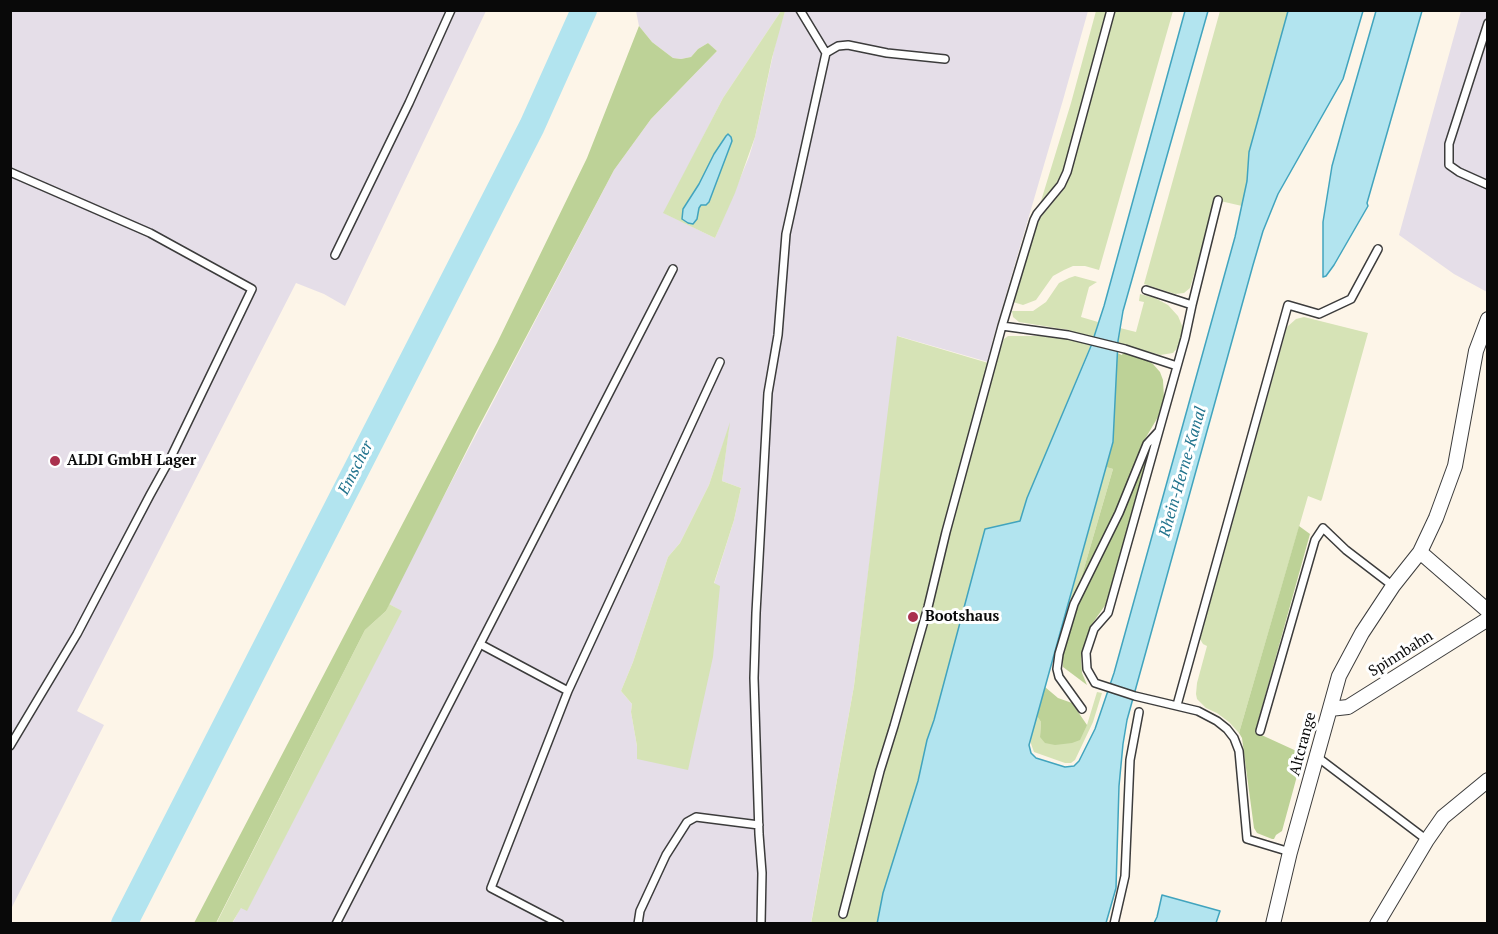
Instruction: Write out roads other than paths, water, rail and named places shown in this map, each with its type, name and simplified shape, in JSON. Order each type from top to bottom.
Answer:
[{"type":"street","name":"Altcrange","points":[[1273,924],[1290,852],[1339,676],[1362,633],[1420,552],[1440,508],[1455,466],[1476,351],[1488,319]]},
{"type":"street","points":[[1420,552],[1488,611]]},
{"type":"street","name":"Spinnbahn","points":[[1330,709],[1348,707],[1488,619]]},
{"type":"street","points":[[1377,924],[1443,817],[1488,780]]},
{"type":"lane","points":[[335,255],[409,103],[451,10]]},
{"type":"lane","points":[[761,924],[762,873],[754,678],[768,393],[778,335],[786,234],[826,53],[800,10]]},
{"type":"lane","points":[[843,914],[880,771],[928,607],[1002,326],[1034,220],[1061,185],[1067,172],[1111,10]]},
{"type":"lane","points":[[1488,23],[1449,144],[1449,165],[1459,172],[1488,184]]},
{"type":"lane","points":[[826,53],[838,46],[848,45],[887,53],[945,59]]},
{"type":"lane","points":[[10,172],[150,233],[252,289],[171,457],[77,634],[10,746]]},
{"type":"lane","points":[[1218,200],[1178,366],[1108,613],[1094,629],[1086,653],[1087,669],[1095,683],[1106,688],[1198,711],[1227,729],[1234,738],[1239,751],[1247,839],[1290,852]]},
{"type":"lane","points":[[1178,705],[1288,305],[1319,314],[1351,299],[1378,249]]},
{"type":"lane","points":[[336,924],[673,269]]},
{"type":"lane","points":[[1146,290],[1192,305]]},
{"type":"lane","points":[[1002,326],[1068,334],[1178,366]]},
{"type":"lane","points":[[560,924],[491,888],[568,691],[720,362]]},
{"type":"lane","points":[[1082,709],[1059,677],[1057,669],[1059,654],[1074,604],[1119,513],[1147,444],[1159,430]]},
{"type":"lane","points":[[1260,731],[1315,540],[1323,528],[1346,550],[1394,586]]},
{"type":"lane","points":[[480,644],[568,691]]},
{"type":"lane","points":[[1114,924],[1125,876],[1130,760],[1139,712]]},
{"type":"lane","points":[[1316,756],[1427,840]]},
{"type":"lane","points":[[638,924],[640,910],[666,855],[687,822],[696,817],[759,825]]},
{"type":"water","name":"Rhein-Herne-Kanal","points":[[1185,11],[1208,11],[1123,311],[1118,341],[1113,442],[1029,745],[1031,753],[1036,758],[1065,767],[1074,766],[1079,761],[1095,729],[1114,673],[1235,237],[1247,181],[1249,152],[1288,11],[1363,11],[1343,79],[1278,194],[1263,231],[1253,265],[1127,720],[1119,786],[1116,888],[1106,923],[877,924],[883,893],[918,781],[927,740],[985,529],[1020,521],[1027,498],[1091,346]]},
{"type":"water","points":[[1376,11],[1422,11],[1368,206],[1334,265],[1323,277],[1323,222],[1332,166]]},
{"type":"water","points":[[728,134],[732,141],[709,202],[701,205],[693,224],[688,223],[682,219],[683,209]]},
{"type":"water","points":[[1162,895],[1220,911],[1216,923],[1154,923]]},
{"type":"waterway","name":"Emscher","points":[[124,924],[532,126],[584,10]]},
{"type":"place","name":"ALDI GmbH Lager","points":[[55,461]]},
{"type":"place","name":"Bootshaus","points":[[913,617]]}]
